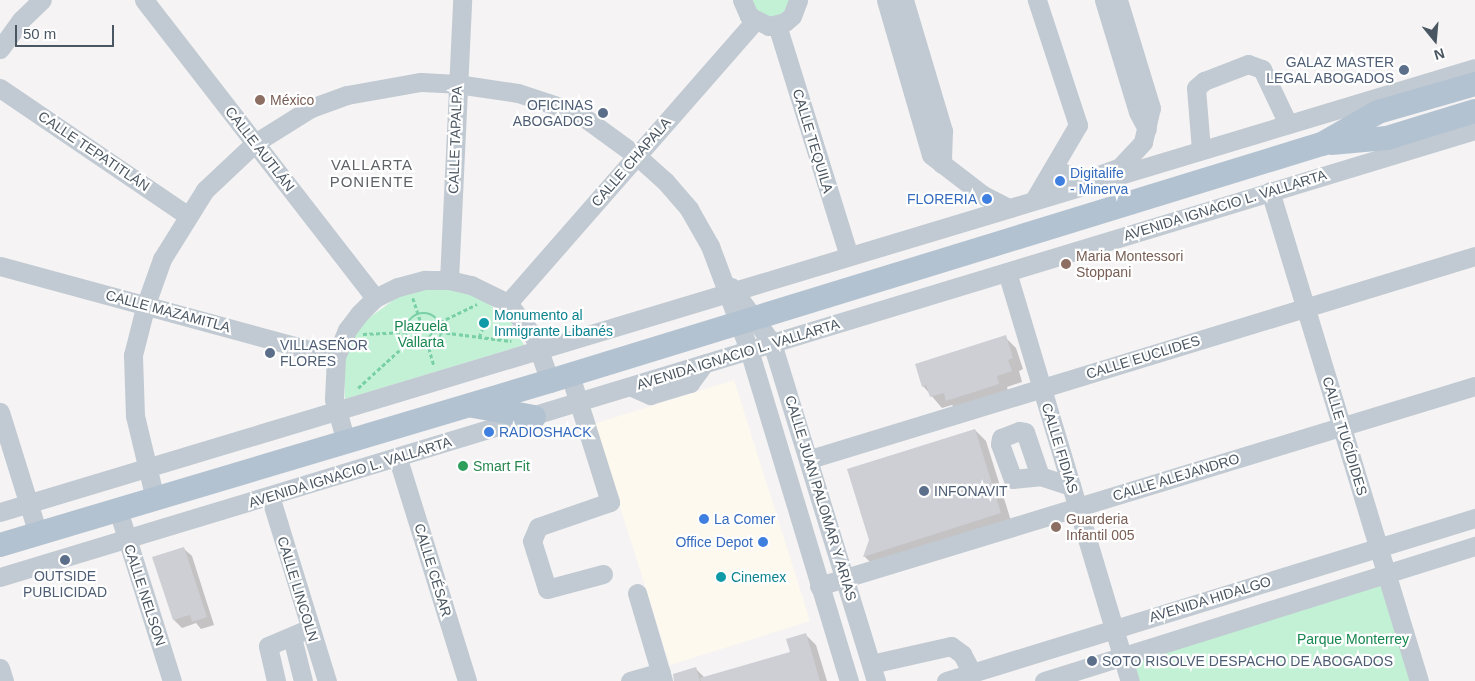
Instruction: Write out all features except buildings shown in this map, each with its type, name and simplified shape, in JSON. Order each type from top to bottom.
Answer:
[{"type":"main road","name":"AVENIDA IGNACIO L. VALLARTA","points":[[1322,144],[1378,112],[1475,84]]},
{"type":"main road","name":"AVENIDA IGNACIO L. VALLARTA","points":[[0,545],[469,406],[1322,144],[1386,138],[1475,111]]},
{"type":"main road","points":[[469,406],[534,417]]},
{"type":"street","points":[[0,49],[21,20],[42,0]]},
{"type":"street","name":"CALLE AUTLÁN","points":[[144,0],[375,298]]},
{"type":"street","name":"CALLE TAPALPA","points":[[449,280],[462,0]]},
{"type":"street","points":[[742,0],[744,9],[755,21],[777,25],[792,16],[798,0]]},
{"type":"street","points":[[886,0],[926,144],[932,155],[983,195],[1009,208]]},
{"type":"street","points":[[904,0],[943,131],[942,164]]},
{"type":"street","points":[[1028,0],[1058,100],[1070,110],[1077,120],[1077,130],[1034,200]]},
{"type":"street","points":[[1037,0],[1070,110]]},
{"type":"street","points":[[1104,0],[1145,135],[1172,159]]},
{"type":"street","points":[[1053,169],[1078,178],[1093,177],[1120,167],[1145,135],[1151,108],[1118,0]]},
{"type":"street","name":"CALLE CHAPALA","points":[[508,304],[755,21]]},
{"type":"street","name":"CALLE TEQUILA","points":[[777,25],[849,256]]},
{"type":"street","points":[[1201,150],[1196,88],[1204,81],[1248,64],[1262,68],[1288,124]]},
{"type":"street","points":[[0,512],[540,350],[728,287],[849,256],[1475,68]]},
{"type":"street","points":[[155,499],[146,469],[135,416],[133,355],[146,304],[162,259],[187,215],[205,190],[255,143],[311,108],[347,95],[421,82],[457,84],[518,93],[569,110],[606,132],[636,156],[665,181],[689,209],[747,321]]},
{"type":"street","name":"CALLE TEPATITLÁN","points":[[0,88],[187,215]]},
{"type":"street","name":"AVENIDA IGNACIO L. VALLARTA","points":[[0,577],[534,417],[1475,130]]},
{"type":"street","name":"CALLE TUCÍDIDES","points":[[1270,191],[1419,681]]},
{"type":"street","points":[[967,221],[983,195]]},
{"type":"street","name":"CALLE EUCLIDES","points":[[810,459],[1475,256]]},
{"type":"street","name":"CALLE MAZAMITLA","points":[[0,266],[336,357]]},
{"type":"street","name":"CALLE FIDIAS","points":[[1007,272],[1130,681]]},
{"type":"street","points":[[346,442],[336,411],[333,388],[336,357],[347,330],[375,298],[398,287],[424,280],[449,280],[471,285],[508,304],[525,322],[540,350],[579,403],[610,502],[538,527],[532,541],[547,589],[603,574]]},
{"type":"street","name":"CALLE JUAN PALOMAR Y ARIAS","points":[[747,321],[772,343],[810,459],[874,673]]},
{"type":"street","name":"CALLE JUAN PALOMAR Y ARIAS","points":[[747,321],[749,350],[849,681]]},
{"type":"street","name":"CALLE ALEJANDRO","points":[[819,586],[1475,386]]},
{"type":"street","points":[[0,412],[38,534]]},
{"type":"street","name":"CALLE CÉSAR","points":[[398,458],[467,681]]},
{"type":"street","points":[[1040,476],[1071,486]]},
{"type":"street","name":"CALLE LINCOLN","points":[[270,496],[326,681]]},
{"type":"street","name":"CALLE NELSON","points":[[118,510],[172,681]]},
{"type":"street","name":"AVENIDA HIDALGO","points":[[946,681],[1475,518]]},
{"type":"street","points":[[1044,681],[1475,546]]},
{"type":"street","points":[[630,681],[662,676],[637,593]]},
{"type":"street","points":[[276,681],[267,649],[310,628]]},
{"type":"street","points":[[292,637],[303,681]]},
{"type":"street","points":[[874,673],[951,646],[962,654],[972,673]]},
{"type":"street","points":[[0,668],[4,681]]},
{"type":"path","points":[[413,296],[421,323]]},
{"type":"path","points":[[440,322],[480,302]]},
{"type":"path","points":[[472,306],[476,310]]},
{"type":"path","points":[[418,314],[430,314],[440,322],[442,332],[438,342],[429,348],[420,348],[409,341],[406,332],[409,321],[418,314]]},
{"type":"path","points":[[350,394],[416,335],[416,326],[421,323],[429,324],[433,331]]},
{"type":"path","points":[[479,337],[482,330]]},
{"type":"path","points":[[433,331],[519,342]]},
{"type":"path","points":[[416,335],[426,340],[433,331]]},
{"type":"path","points":[[361,334],[406,332]]},
{"type":"path","points":[[429,348],[436,372]]},
{"type":"shaded area","points":[[734,380],[810,621],[670,665],[594,424]]},
{"type":"green space","points":[[752,0],[790,0],[782,15],[769,18],[758,13]]},
{"type":"green space","name":"Plazuela Vallarta","points":[[434,288],[462,291],[488,303],[511,323],[524,345],[345,399],[344,362],[350,343],[365,321],[399,296]]},
{"type":"green space","name":"Parque Monterrey","points":[[1381,585],[1411,681],[1138,681],[1132,662]]},
{"type":"place","name":"GALAZ MASTER LEGAL ABOGADOS","points":[[1404,70]]},
{"type":"place","name":"México","points":[[260,100]]},
{"type":"place","name":"OFICINAS ABOGADOS","points":[[603,113]]},
{"type":"place","name":"Digitalife - Minerva","points":[[1060,181]]},
{"type":"place","name":"FLORERIA","points":[[987,199]]},
{"type":"place","name":"Maria Montessori Stoppani","points":[[1066,264]]},
{"type":"place","name":"Monumento al Inmigrante Libanés","points":[[484,323]]},
{"type":"place","name":"VILLASEÑOR FLORES","points":[[270,353]]},
{"type":"place","name":"RADIOSHACK","points":[[489,432]]},
{"type":"place","name":"Smart Fit","points":[[463,466]]},
{"type":"place","name":"INFONAVIT","points":[[924,491]]},
{"type":"place","name":"La Comer","points":[[704,519]]},
{"type":"place","name":"Guarderia Infantil 005","points":[[1056,527]]},
{"type":"place","name":"Office Depot","points":[[763,542]]},
{"type":"place","name":"OUTSIDE PUBLICIDAD","points":[[65,560]]},
{"type":"place","name":"Cinemex","points":[[721,577]]},
{"type":"place","name":"SOTO RISOLVE DESPACHO DE ABOGADOS","points":[[1092,661]]},
{"type":"district","name":"VALLARTA PONIENTE","points":[[372,172]]}]
